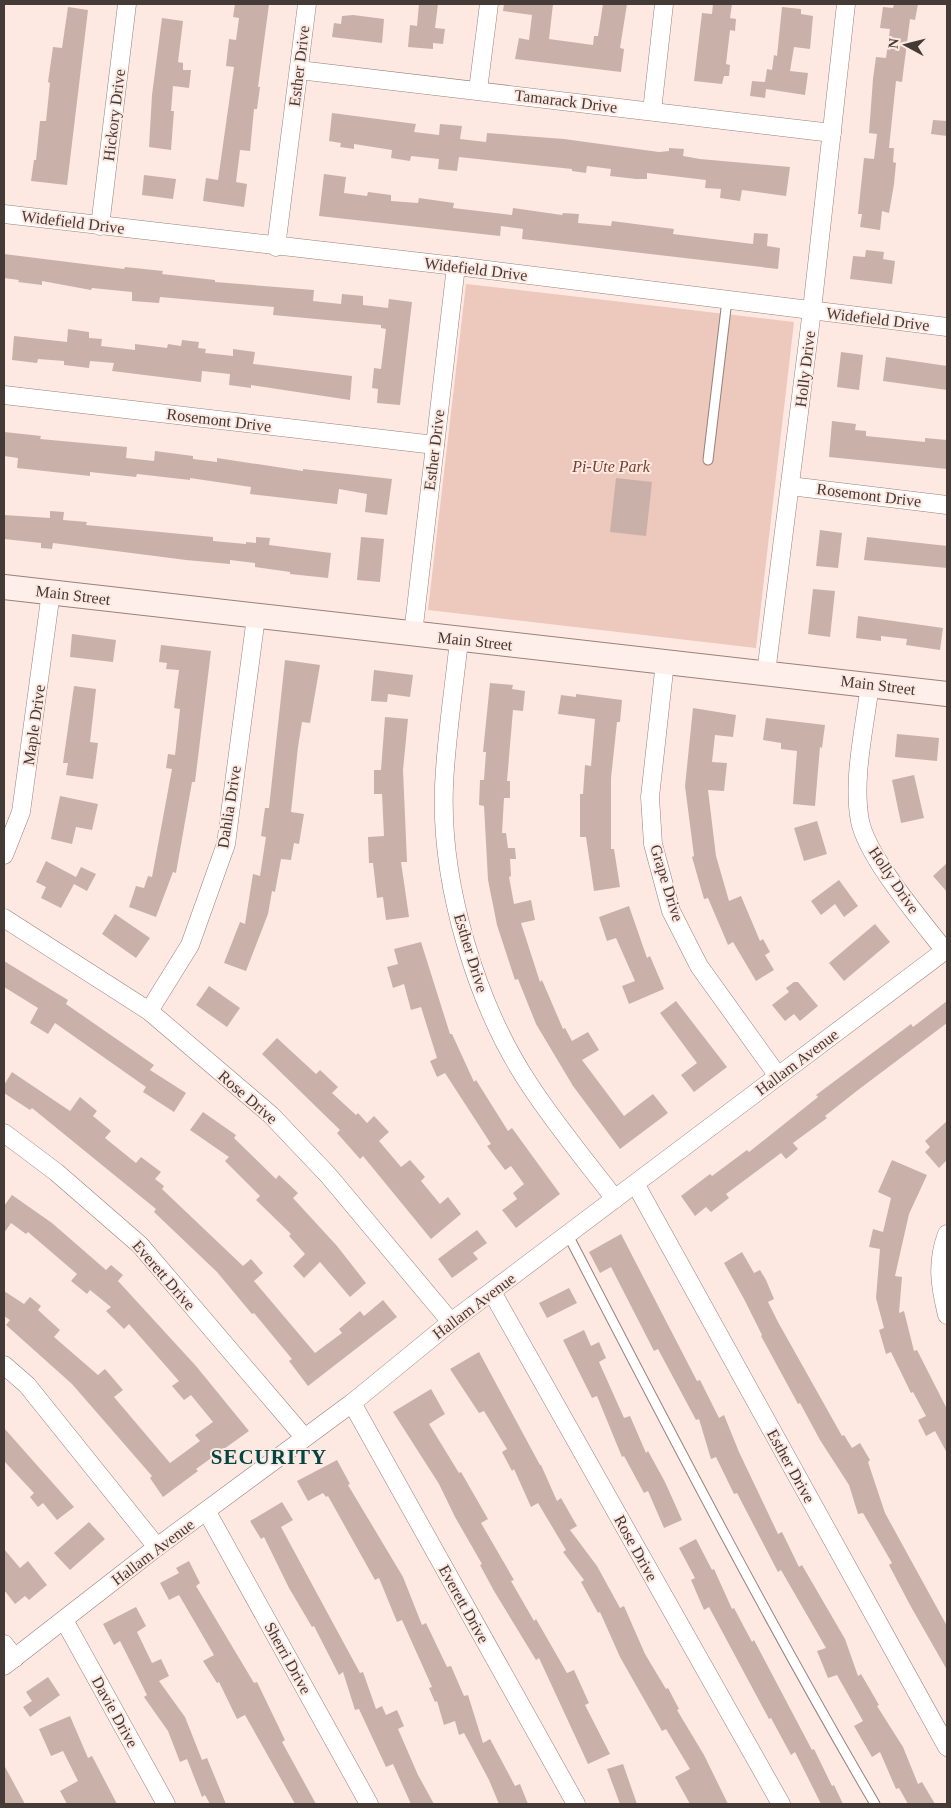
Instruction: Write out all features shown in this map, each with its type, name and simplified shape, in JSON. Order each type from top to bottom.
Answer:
[{"type":"main road","name":"Main Street","points":[[4,587],[947,694]]},
{"type":"street","name":"Hickory Drive","points":[[100,226],[127,4]]},
{"type":"street","name":"Esther Drive","points":[[276,247],[307,4]]},
{"type":"street","points":[[478,90],[489,4]]},
{"type":"street","points":[[652,111],[664,4]]},
{"type":"street","name":"Holly Drive","points":[[766,673],[812,310],[846,4]]},
{"type":"street","name":"Tamarack Drive","points":[[299,70],[832,133]]},
{"type":"street","name":"Widefield Drive","points":[[4,214],[276,247],[456,266],[947,327]]},
{"type":"street","name":"Esther Drive","points":[[413,634],[456,266]]},
{"type":"street","name":"Rosemont Drive","points":[[4,395],[435,445]]},
{"type":"street","name":"Rosemont Drive","points":[[790,486],[947,505]]},
{"type":"street","name":"Maple Drive","points":[[4,855],[21,812],[51,592]]},
{"type":"street","name":"Dahlia Drive","points":[[149,1011],[190,946],[226,844],[256,617]]},
{"type":"street","name":"Esther Drive","points":[[459,640],[444,787],[447,845],[459,922],[491,1015],[528,1083],[614,1199]]},
{"type":"street","name":"Grape Drive","points":[[665,662],[650,797],[653,844],[671,911],[699,966],[778,1076]]},
{"type":"street","name":"Holly Drive","points":[[870,684],[857,790],[860,822],[873,854],[946,950]]},
{"type":"street","name":"Rose Drive","points":[[4,918],[149,1011],[271,1115],[328,1175],[451,1322]]},
{"type":"street","name":"Hallam Avenue","points":[[10,1662],[158,1548],[352,1403],[451,1322],[614,1199],[636,1185],[946,950]]},
{"type":"street","name":"Everett Drive","points":[[4,1133],[56,1172],[140,1245],[304,1438]]},
{"type":"street","name":"Esther Drive","points":[[636,1185],[947,1747]]},
{"type":"street","points":[[947,1234],[943,1245],[939,1276],[947,1315]]},
{"type":"street","name":"Rose Drive","points":[[492,1292],[781,1804]]},
{"type":"street","points":[[4,1365],[27,1385],[158,1548]]},
{"type":"street","name":"Everett Drive","points":[[352,1403],[576,1804]]},
{"type":"street","name":"Sherri Drive","points":[[207,1512],[369,1804]]},
{"type":"street","name":"Davie Drive","points":[[64,1620],[166,1804]]},
{"type":"street","points":[[4,1644],[10,1662]]},
{"type":"lane","points":[[708,460],[727,300]]},
{"type":"lane","points":[[568,1235],[727,1540],[823,1716],[874,1804]]},
{"type":"green space","name":"Pi-Ute Park","points":[[466,284],[794,322],[756,648],[428,610]]},
{"type":"building","points":[[235,4],[269,4],[258,87],[260,87],[257,109],[254,109],[250,151],[240,150],[236,182],[247,184],[244,207],[203,201],[206,178],[218,180],[234,67],[226,66],[229,39],[236,40],[239,18],[233,17]]},
{"type":"building","points":[[419,4],[438,4],[435,28],[445,29],[443,44],[433,43],[433,49],[408,47],[410,25],[417,26]]},
{"type":"building","points":[[504,4],[553,4],[549,39],[593,45],[594,36],[598,36],[603,4],[627,4],[620,48],[624,49],[621,72],[515,59],[519,38],[529,40],[532,15],[503,11]]},
{"type":"building","points":[[713,4],[732,4],[730,18],[736,19],[735,31],[730,30],[726,64],[730,65],[729,76],[724,76],[722,84],[694,81],[702,13],[712,14]]},
{"type":"building","points":[[894,4],[918,4],[915,20],[910,19],[902,82],[896,81],[889,148],[894,148],[893,162],[896,163],[894,184],[889,213],[882,211],[880,230],[860,227],[862,214],[858,214],[864,158],[874,159],[877,134],[869,133],[876,57],[886,58],[890,29],[880,28],[883,7],[893,8]]},
{"type":"building","points":[[68,7],[88,10],[67,185],[31,181],[34,160],[36,160],[40,121],[46,121],[50,83],[48,82],[53,47],[62,48]]},
{"type":"building","points":[[782,7],[801,9],[801,14],[813,16],[810,49],[794,47],[790,71],[808,73],[805,95],[766,89],[765,98],[750,96],[752,81],[765,82],[767,69],[772,70],[774,55],[777,56]]},
{"type":"building","points":[[353,15],[384,19],[382,43],[332,37],[334,23],[341,24],[342,16]]},
{"type":"building","points":[[162,18],[183,21],[178,62],[183,63],[183,70],[191,70],[189,88],[173,86],[171,111],[174,111],[171,150],[149,147],[152,95]]},
{"type":"building","points":[[332,113],[416,124],[414,132],[439,135],[440,124],[462,126],[460,139],[486,142],[487,133],[564,139],[659,152],[669,151],[669,148],[684,149],[683,156],[700,159],[790,167],[786,196],[742,190],[740,201],[720,198],[721,189],[705,188],[706,180],[647,173],[647,179],[610,176],[611,169],[587,166],[586,173],[572,171],[572,169],[459,157],[457,171],[438,169],[439,159],[411,156],[410,161],[391,158],[392,150],[354,144],[354,149],[340,147],[341,143],[329,141]]},
{"type":"building","points":[[933,120],[947,121],[947,136],[931,134]]},
{"type":"building","points":[[324,174],[346,177],[344,193],[367,196],[368,192],[391,195],[391,201],[418,203],[419,198],[454,203],[453,208],[512,215],[513,208],[562,215],[563,213],[579,214],[578,223],[611,226],[612,221],[674,229],[673,234],[753,244],[754,233],[768,234],[767,246],[780,248],[778,269],[522,239],[523,229],[501,226],[500,236],[319,216]]},
{"type":"building","points":[[144,175],[176,179],[173,199],[142,195]]},
{"type":"building","points":[[866,250],[884,252],[883,259],[895,261],[892,284],[850,279],[853,256],[865,257]]},
{"type":"building","points":[[4,254],[124,269],[125,267],[163,271],[162,274],[215,280],[215,282],[314,290],[313,301],[341,304],[342,294],[363,296],[363,305],[388,308],[389,299],[412,302],[400,405],[377,403],[378,389],[372,388],[374,368],[381,369],[386,329],[381,328],[381,325],[273,315],[274,307],[160,297],[159,303],[132,301],[132,292],[92,288],[91,290],[42,281],[42,285],[18,282],[19,280],[4,278]]},
{"type":"building","points":[[68,329],[89,332],[89,338],[102,339],[101,346],[135,350],[135,344],[167,348],[168,344],[181,346],[182,340],[199,342],[198,348],[206,349],[205,353],[233,356],[233,349],[255,352],[253,364],[352,376],[350,400],[251,385],[251,388],[229,385],[230,374],[202,371],[201,382],[112,371],[114,363],[90,361],[89,368],[64,365],[64,361],[38,359],[37,363],[12,360],[14,336],[67,342]]},
{"type":"building","points":[[841,352],[863,355],[859,390],[837,387]]},
{"type":"building","points":[[886,357],[947,366],[947,390],[883,381]]},
{"type":"building","points":[[832,421],[856,424],[855,430],[866,431],[866,436],[925,442],[925,438],[947,440],[947,469],[829,457]]},
{"type":"building","points":[[4,432],[41,436],[40,439],[127,447],[126,458],[154,461],[155,451],[193,456],[193,459],[217,462],[217,458],[303,471],[303,469],[392,479],[387,515],[365,512],[367,494],[339,489],[337,504],[250,494],[251,487],[190,478],[190,480],[137,474],[136,477],[90,472],[90,476],[17,468],[18,458],[4,456]]},
{"type":"building","points":[[616,478],[652,482],[646,536],[610,532]]},
{"type":"building","points":[[50,511],[64,512],[63,520],[87,522],[86,525],[213,537],[213,541],[246,544],[246,542],[256,543],[256,537],[270,538],[269,545],[331,553],[328,578],[290,574],[290,572],[255,567],[255,563],[230,560],[230,564],[186,560],[53,543],[52,549],[41,548],[41,543],[4,539],[4,515],[50,518]]},
{"type":"building","points":[[820,530],[842,533],[838,568],[816,566]]},
{"type":"building","points":[[361,537],[384,539],[380,582],[357,580]]},
{"type":"building","points":[[867,537],[947,546],[947,568],[864,560]]},
{"type":"building","points":[[813,589],[835,591],[830,637],[808,634]]},
{"type":"building","points":[[858,616],[943,628],[940,650],[906,645],[907,639],[881,636],[881,641],[856,638]]},
{"type":"building","points":[[72,634],[116,640],[113,662],[70,657]]},
{"type":"building","points":[[161,645],[211,651],[195,782],[192,782],[176,873],[173,872],[156,917],[129,907],[136,886],[144,888],[148,876],[152,877],[172,769],[166,768],[168,754],[175,755],[180,709],[174,708],[179,670],[166,669],[167,663],[159,662]]},
{"type":"building","points":[[285,660],[320,665],[310,723],[302,722],[291,812],[304,814],[299,844],[294,843],[291,860],[281,859],[275,892],[272,891],[268,914],[246,971],[224,963],[240,922],[245,924],[253,874],[260,876],[266,837],[261,836],[265,808],[269,808]]},
{"type":"building","points":[[374,670],[413,675],[410,697],[388,694],[387,702],[371,701]]},
{"type":"building","points":[[490,683],[513,685],[512,689],[525,691],[523,711],[513,710],[507,781],[510,781],[510,798],[504,798],[502,833],[506,833],[508,848],[515,848],[516,859],[510,859],[511,876],[509,877],[514,904],[531,900],[535,920],[521,923],[540,982],[542,980],[563,1029],[565,1028],[572,1041],[588,1032],[599,1050],[582,1060],[624,1116],[653,1094],[668,1113],[620,1149],[573,1086],[536,1024],[518,979],[515,980],[497,925],[488,880],[484,806],[479,805],[480,780],[484,780],[486,752],[483,752]]},
{"type":"building","points":[[74,686],[96,689],[90,742],[98,743],[93,779],[66,775],[68,763],[63,763]]},
{"type":"building","points":[[576,694],[622,700],[620,722],[617,722],[611,778],[611,849],[614,849],[620,887],[594,891],[586,837],[580,837],[580,794],[583,794],[585,765],[591,766],[595,719],[558,714],[561,695],[576,697]]},
{"type":"building","points":[[693,708],[736,715],[733,737],[715,735],[712,762],[727,763],[724,791],[708,790],[716,856],[729,901],[741,896],[760,941],[763,939],[770,952],[765,955],[774,970],[756,981],[733,942],[728,945],[708,898],[704,899],[692,857],[694,856],[685,786]]},
{"type":"building","points":[[385,717],[408,719],[403,770],[407,862],[401,862],[409,917],[386,920],[383,897],[377,898],[373,863],[369,863],[368,837],[384,836],[382,794],[374,794],[374,770],[381,770]]},
{"type":"building","points":[[766,718],[825,725],[822,748],[820,747],[815,806],[793,804],[797,751],[781,749],[781,743],[763,740]]},
{"type":"building","points":[[897,734],[939,738],[937,761],[895,757]]},
{"type":"building","points":[[914,775],[924,818],[901,823],[892,780]]},
{"type":"building","points":[[60,796],[98,804],[92,830],[76,827],[72,844],[51,839]]},
{"type":"building","points":[[817,821],[827,854],[804,861],[794,828]]},
{"type":"building","points":[[46,861],[76,877],[81,867],[96,874],[87,891],[74,884],[61,908],[41,898],[46,887],[36,882]]},
{"type":"building","points":[[947,863],[947,892],[933,876]]},
{"type":"building","points":[[839,880],[858,906],[844,917],[835,904],[821,915],[811,901]]},
{"type":"building","points":[[629,906],[647,958],[650,956],[664,989],[629,1004],[622,986],[635,981],[616,938],[607,941],[599,917]]},
{"type":"building","points":[[115,914],[150,938],[136,958],[102,934]]},
{"type":"building","points":[[875,924],[890,942],[844,981],[829,963]]},
{"type":"building","points":[[421,942],[450,1034],[452,1034],[474,1082],[476,1080],[508,1131],[512,1128],[560,1194],[516,1228],[502,1210],[517,1199],[513,1193],[524,1184],[511,1166],[505,1170],[487,1146],[491,1144],[445,1073],[437,1077],[430,1061],[437,1058],[421,1007],[411,1010],[404,984],[393,988],[387,967],[398,964],[394,949]]},
{"type":"building","points":[[4,961],[68,1000],[66,1004],[154,1065],[150,1070],[186,1093],[174,1112],[143,1092],[146,1087],[55,1023],[48,1034],[30,1023],[38,1008],[4,987]]},
{"type":"building","points":[[794,982],[798,982],[818,1006],[800,1021],[794,1014],[785,1021],[772,1005],[789,992],[786,988]]},
{"type":"building","points":[[209,986],[240,1008],[227,1027],[196,1005]]},
{"type":"building","points":[[676,1001],[727,1067],[694,1092],[681,1075],[697,1063],[660,1013]]},
{"type":"building","points":[[947,1001],[947,1023],[858,1090],[825,1116],[827,1118],[793,1143],[798,1149],[786,1159],[781,1153],[726,1194],[729,1198],[711,1212],[706,1207],[695,1216],[681,1196],[747,1150],[749,1152],[818,1097],[816,1095],[911,1024],[913,1027]]},
{"type":"building","points":[[277,1038],[316,1074],[320,1070],[338,1087],[332,1093],[356,1115],[358,1113],[367,1123],[374,1116],[389,1132],[379,1141],[401,1167],[410,1160],[425,1177],[421,1181],[440,1204],[448,1197],[461,1214],[431,1239],[363,1156],[360,1159],[337,1133],[340,1130],[262,1054]]},
{"type":"building","points":[[12,1072],[70,1111],[80,1097],[97,1111],[93,1116],[111,1131],[105,1138],[136,1163],[141,1157],[161,1172],[155,1179],[164,1186],[162,1189],[243,1266],[251,1259],[263,1273],[254,1281],[315,1353],[342,1333],[339,1329],[360,1311],[364,1316],[383,1300],[397,1317],[308,1386],[289,1361],[292,1359],[254,1313],[252,1314],[217,1272],[154,1212],[156,1209],[32,1108],[30,1110],[4,1093],[4,1085]]},
{"type":"building","points":[[203,1112],[236,1135],[234,1138],[276,1179],[279,1175],[298,1193],[293,1198],[337,1246],[366,1283],[350,1297],[320,1262],[304,1278],[293,1266],[305,1254],[289,1236],[291,1234],[256,1200],[260,1196],[225,1161],[229,1157],[190,1130]]},
{"type":"building","points":[[947,1121],[947,1160],[939,1168],[925,1152],[930,1147],[925,1141]]},
{"type":"building","points":[[892,1160],[927,1175],[909,1214],[895,1276],[902,1277],[899,1313],[904,1311],[914,1351],[917,1350],[947,1409],[947,1453],[935,1431],[926,1436],[918,1420],[926,1416],[913,1392],[911,1393],[891,1352],[886,1354],[879,1330],[884,1328],[876,1298],[880,1249],[869,1247],[873,1229],[883,1232],[891,1198],[878,1192]]},
{"type":"building","points":[[12,1195],[52,1223],[106,1270],[111,1265],[123,1275],[118,1281],[196,1366],[249,1431],[196,1469],[198,1471],[163,1497],[150,1478],[152,1476],[72,1384],[6,1325],[10,1320],[4,1316],[4,1291],[24,1304],[30,1297],[41,1306],[38,1310],[60,1330],[54,1337],[98,1375],[105,1369],[123,1390],[114,1397],[170,1463],[200,1441],[195,1435],[213,1422],[191,1395],[184,1400],[172,1386],[179,1381],[129,1324],[124,1329],[106,1311],[111,1307],[90,1290],[87,1294],[71,1281],[77,1274],[28,1232],[26,1234],[11,1223],[4,1233],[4,1206]]},
{"type":"building","points":[[477,1230],[487,1243],[473,1253],[478,1259],[452,1278],[438,1259]]},
{"type":"building","points":[[621,1234],[697,1381],[700,1380],[719,1418],[724,1415],[739,1452],[778,1534],[782,1532],[799,1567],[802,1565],[845,1639],[858,1676],[861,1674],[879,1705],[877,1706],[903,1747],[918,1784],[922,1782],[935,1804],[908,1804],[899,1788],[896,1789],[880,1752],[872,1757],[854,1726],[863,1721],[837,1675],[828,1678],[817,1651],[826,1648],[781,1570],[778,1572],[737,1493],[734,1494],[716,1457],[711,1459],[699,1419],[696,1420],[658,1349],[654,1351],[611,1267],[600,1273],[589,1252]]},
{"type":"building","points":[[742,1252],[754,1273],[760,1270],[766,1280],[774,1299],[768,1302],[842,1436],[844,1435],[852,1448],[860,1443],[870,1460],[868,1462],[885,1513],[947,1626],[947,1670],[889,1565],[892,1563],[863,1513],[858,1514],[849,1485],[820,1440],[800,1403],[798,1404],[724,1263]]},
{"type":"building","points":[[569,1288],[577,1303],[547,1318],[539,1303]]},
{"type":"building","points":[[584,1330],[591,1346],[599,1342],[606,1358],[599,1362],[624,1418],[630,1416],[646,1453],[648,1451],[665,1482],[682,1520],[664,1528],[648,1491],[644,1493],[624,1456],[622,1457],[597,1396],[592,1398],[563,1340]]},
{"type":"building","points":[[479,1352],[541,1465],[557,1501],[561,1498],[577,1526],[570,1530],[597,1566],[620,1608],[624,1606],[645,1654],[666,1689],[668,1688],[679,1709],[677,1710],[704,1755],[728,1804],[690,1804],[675,1777],[690,1769],[666,1729],[662,1731],[620,1657],[600,1612],[598,1613],[581,1582],[584,1580],[563,1552],[566,1550],[538,1503],[531,1507],[514,1469],[512,1471],[502,1452],[507,1449],[484,1411],[479,1413],[450,1369]]},
{"type":"building","points":[[431,1389],[445,1414],[429,1424],[459,1473],[461,1472],[488,1519],[481,1523],[514,1580],[511,1581],[534,1621],[536,1619],[567,1673],[574,1670],[589,1703],[585,1705],[610,1754],[588,1764],[539,1658],[536,1660],[494,1591],[480,1565],[482,1564],[455,1517],[439,1484],[393,1412]]},
{"type":"building","points":[[4,1428],[74,1507],[57,1520],[43,1503],[38,1507],[30,1497],[34,1493],[4,1461]]},
{"type":"building","points":[[337,1460],[350,1484],[348,1485],[403,1577],[422,1625],[426,1623],[447,1667],[451,1666],[464,1696],[468,1695],[483,1743],[490,1739],[515,1786],[520,1784],[528,1804],[499,1804],[489,1780],[464,1733],[459,1735],[455,1721],[444,1725],[437,1701],[435,1702],[429,1688],[432,1687],[402,1620],[397,1622],[379,1578],[375,1580],[328,1496],[326,1497],[323,1493],[308,1501],[297,1481]]},
{"type":"building","points":[[282,1502],[293,1520],[281,1527],[360,1673],[363,1672],[376,1709],[382,1706],[386,1715],[397,1710],[404,1726],[398,1729],[418,1775],[434,1804],[411,1804],[393,1764],[386,1767],[359,1709],[355,1710],[343,1672],[339,1675],[314,1626],[312,1627],[289,1588],[264,1537],[261,1539],[250,1521]]},
{"type":"building","points":[[89,1522],[105,1539],[70,1570],[54,1553]]},
{"type":"building","points":[[696,1539],[712,1570],[714,1569],[732,1609],[734,1608],[752,1642],[754,1640],[843,1804],[821,1804],[795,1752],[791,1755],[771,1718],[769,1719],[709,1607],[704,1610],[691,1580],[695,1578],[679,1548]]},
{"type":"building","points":[[4,1549],[20,1568],[28,1561],[47,1585],[29,1600],[25,1596],[15,1604],[4,1590]]},
{"type":"building","points":[[189,1561],[200,1583],[196,1586],[254,1683],[257,1682],[285,1740],[282,1742],[316,1804],[295,1804],[245,1715],[237,1719],[219,1682],[217,1683],[203,1661],[214,1655],[179,1595],[169,1600],[160,1583],[179,1573],[176,1568]]},
{"type":"building","points":[[136,1607],[146,1626],[137,1632],[152,1663],[161,1659],[169,1676],[159,1681],[185,1717],[202,1760],[207,1758],[226,1804],[210,1804],[205,1795],[202,1797],[187,1759],[180,1762],[168,1731],[144,1697],[147,1695],[120,1641],[114,1645],[103,1624]]},
{"type":"building","points":[[48,1677],[60,1695],[30,1717],[23,1707],[32,1701],[26,1692]]},
{"type":"building","points":[[70,1716],[88,1758],[92,1756],[117,1804],[67,1804],[60,1791],[78,1781],[63,1751],[51,1756],[39,1729]]},
{"type":"building","points":[[623,1764],[637,1804],[620,1804],[607,1769]]},
{"type":"building","points":[[4,1765],[25,1804],[4,1804]]},
{"type":"district","name":"SECURITY","points":[[269,1457]]}]
